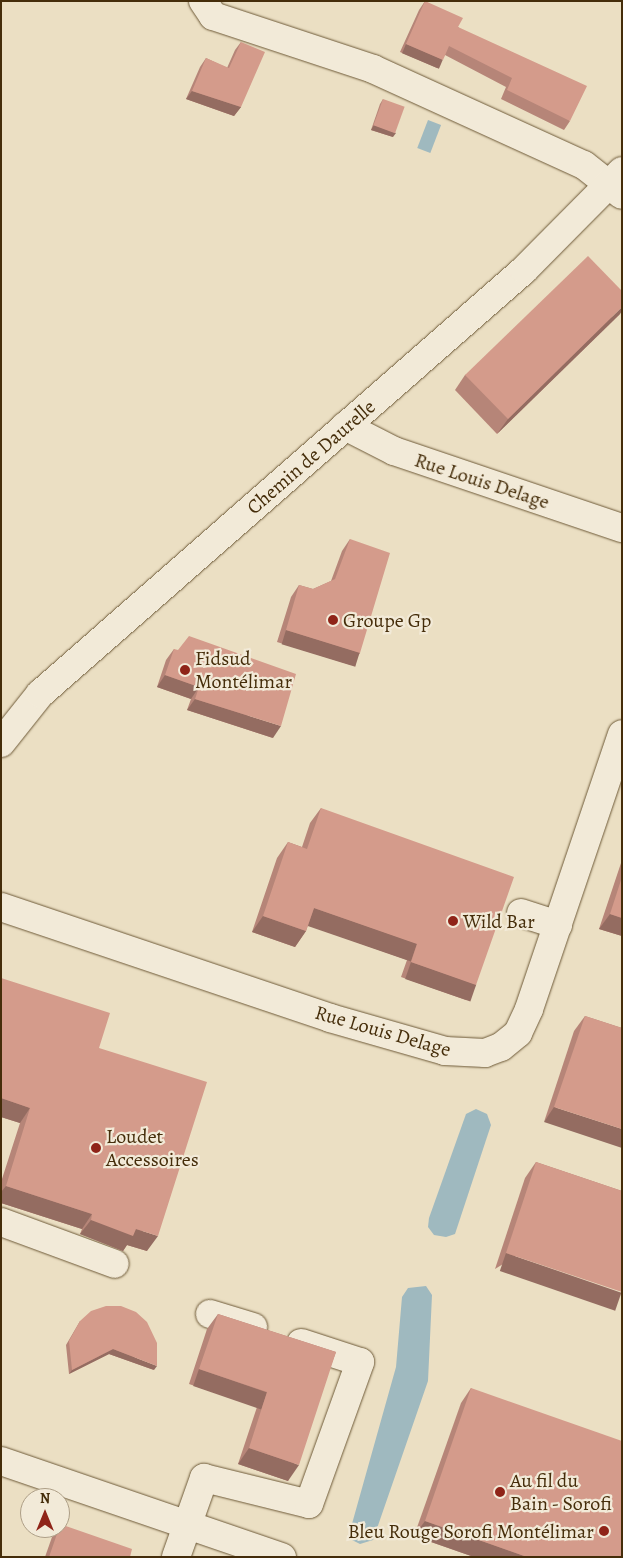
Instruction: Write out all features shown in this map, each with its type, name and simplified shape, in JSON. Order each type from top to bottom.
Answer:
[{"type":"street","points":[[203,1],[213,16],[373,69],[584,165],[618,183]]},
{"type":"street","name":"Chemin de Daurelle","points":[[1,743],[40,694],[524,270],[618,183]]},
{"type":"street","name":"Rue Louis Delage","points":[[345,426],[394,451],[622,528]]},
{"type":"street","name":"Rue Louis Delage","points":[[1,906],[330,1018],[445,1051],[486,1053],[501,1047],[518,1033],[529,1009],[622,734]]},
{"type":"street","points":[[521,913],[558,925]]},
{"type":"street","points":[[1,1222],[115,1264]]},
{"type":"street","points":[[176,1557],[204,1478],[310,1504],[360,1362],[210,1314]]},
{"type":"street","points":[[1,1461],[282,1557]]},
{"type":"water","points":[[428,120],[441,125],[430,153],[417,148]]},
{"type":"water","points":[[476,1109],[487,1114],[491,1125],[455,1234],[446,1237],[434,1235],[428,1227],[429,1218],[466,1114]]},
{"type":"water","points":[[426,1286],[432,1295],[428,1381],[373,1540],[360,1544],[348,1538],[396,1367],[402,1297],[408,1288]]},
{"type":"building","points":[[425,1],[463,18],[458,27],[587,86],[570,121],[507,90],[512,78],[449,46],[443,60],[406,44]]},
{"type":"building","points":[[241,42],[265,52],[241,107],[192,91],[206,58],[229,68]]},
{"type":"building","points":[[383,99],[405,107],[395,133],[373,125]]},
{"type":"building","points":[[588,256],[622,291],[622,307],[508,419],[465,375]]},
{"type":"building","points":[[350,539],[390,553],[360,653],[286,630],[299,585],[313,589],[335,579]]},
{"type":"building","points":[[189,636],[296,674],[281,726],[195,699],[199,687],[165,675],[174,649],[178,650]]},
{"type":"building","points":[[321,808],[514,877],[476,985],[411,962],[417,944],[314,908],[306,931],[263,916],[288,842],[307,849]]},
{"type":"building","points":[[622,877],[622,918],[610,914]]},
{"type":"building","points":[[1,978],[110,1013],[99,1048],[207,1082],[158,1236],[136,1229],[133,1236],[91,1220],[92,1214],[6,1186],[30,1108],[1,1098]]},
{"type":"building","points":[[585,1016],[622,1028],[622,1129],[554,1107]]},
{"type":"building","points":[[536,1162],[622,1191],[622,1292],[506,1253]]},
{"type":"building","points":[[106,1306],[121,1306],[136,1312],[147,1322],[157,1343],[157,1366],[113,1349],[72,1370],[69,1341],[80,1321],[91,1311]]},
{"type":"building","points":[[218,1314],[336,1352],[299,1465],[249,1448],[267,1392],[199,1369]]},
{"type":"building","points":[[471,1388],[622,1441],[622,1557],[527,1557],[425,1521]]},
{"type":"building","points":[[70,1527],[132,1549],[130,1557],[49,1557],[56,1538],[70,1538]]},
{"type":"place","name":"Groupe Gp","points":[[333,620]]},
{"type":"place","name":"Fidsud Montélimar","points":[[185,670]]},
{"type":"place","name":"Wild Bar","points":[[453,921]]},
{"type":"place","name":"Loudet Accessoires","points":[[96,1148]]},
{"type":"place","name":"Au fil du Bain - Sorofi","points":[[500,1492]]},
{"type":"place","name":"Bleu Rouge Sorofi Montélimar","points":[[604,1531]]}]
